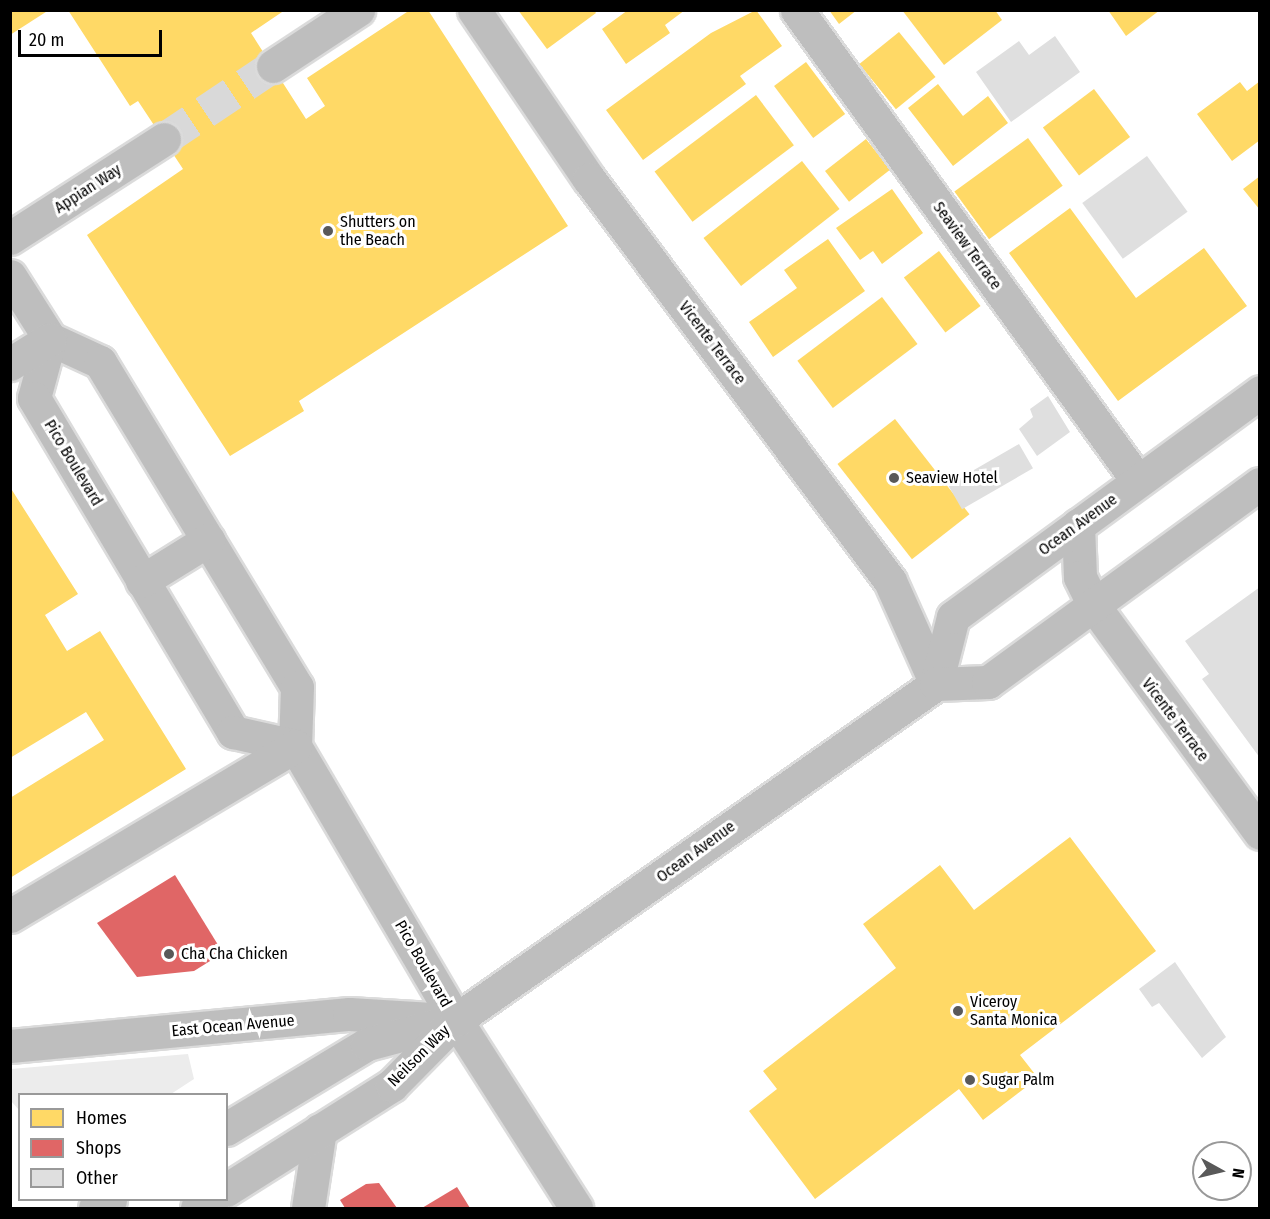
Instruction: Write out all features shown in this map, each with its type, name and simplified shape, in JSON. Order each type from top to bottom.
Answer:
[{"type":"street","points":[[273,66],[358,10]]},
{"type":"street","name":"Vicente Terrace","points":[[474,10],[589,179],[890,581],[936,684]]},
{"type":"street","name":"Seaview Terrace","points":[[797,10],[1138,482]]},
{"type":"street","name":"Appian Way","points":[[10,237],[164,139]]},
{"type":"street","points":[[10,276],[50,339],[100,362],[297,687],[295,746],[10,916]]},
{"type":"street","points":[[10,364],[50,339]]},
{"type":"street","name":"Pico Boulevard","points":[[50,339],[34,398],[233,732],[295,746],[456,1020],[576,1209]]},
{"type":"street","name":"Ocean Avenue","points":[[456,1020],[936,684],[953,617],[1260,392]]},
{"type":"street","points":[[936,684],[988,682],[1260,484]]},
{"type":"street","name":"Vicente Terrace","points":[[1078,525],[1080,577],[1094,606],[1260,833]]},
{"type":"street","points":[[142,580],[208,540]]},
{"type":"street","name":"East Ocean Avenue","points":[[10,1046],[349,1014],[456,1020]]},
{"type":"street","name":"Neilson Way","points":[[228,1128],[367,1044],[456,1020]]},
{"type":"street","name":"Neilson Way","points":[[228,1189],[392,1085],[456,1020]]},
{"type":"street","points":[[308,1209],[320,1130]]},
{"type":"street","points":[[95,1209],[108,1201]]},
{"type":"street","points":[[197,1209],[210,1201]]},
{"type":"shaded area","points":[[188,1054],[194,1079],[173,1093],[18,1093],[18,1109],[11,1101],[11,1069]]},
{"type":"building: Homes","points":[[10,10],[49,10],[10,35]]},
{"type":"building: Homes","name":"Shutters on the Beach","points":[[68,10],[285,10],[251,33],[306,119],[325,106],[307,78],[410,10],[428,10],[568,226],[299,401],[304,411],[230,456],[87,235],[183,169],[138,101],[130,106]]},
{"type":"building: Homes","points":[[518,10],[594,10],[596,13],[547,49]]},
{"type":"building: Homes","points":[[628,10],[685,10],[665,25],[670,33],[626,64],[602,29]]},
{"type":"building: Homes","points":[[756,10],[782,46],[740,76],[746,84],[643,160],[606,110],[711,33]]},
{"type":"building: Homes","points":[[829,10],[857,10],[839,24]]},
{"type":"building: Homes","points":[[902,10],[995,10],[1002,20],[944,65]]},
{"type":"building: Homes","points":[[1108,10],[1160,10],[1126,36]]},
{"type":"building: Homes","points":[[899,32],[936,77],[896,109],[859,64]]},
{"type":"building: Homes","points":[[806,62],[845,114],[813,138],[774,86]]},
{"type":"building: Homes","points":[[1260,81],[1260,140],[1232,161],[1197,114],[1240,82],[1247,91]]},
{"type":"building: Homes","points":[[938,84],[963,116],[988,96],[1008,123],[953,166],[908,108]]},
{"type":"building: Homes","points":[[1094,89],[1130,137],[1079,175],[1043,128]]},
{"type":"building: Homes","points":[[756,95],[794,145],[692,222],[655,171]]},
{"type":"building: Homes","points":[[1028,138],[1063,186],[989,239],[954,191]]},
{"type":"building: Homes","points":[[866,139],[890,170],[849,202],[825,171]]},
{"type":"building: Homes","points":[[802,161],[840,209],[741,286],[703,238]]},
{"type":"building: Homes","points":[[1260,176],[1260,210],[1243,189]]},
{"type":"building: Homes","points":[[892,189],[923,233],[882,264],[873,251],[860,260],[836,228]]},
{"type":"building: Homes","points":[[1070,208],[1136,298],[1204,248],[1247,306],[1118,401],[1009,253]]},
{"type":"building: Homes","points":[[828,239],[865,291],[773,357],[749,322],[797,288],[784,270]]},
{"type":"building: Homes","points":[[939,251],[981,306],[945,333],[904,277]]},
{"type":"building: Homes","points":[[882,297],[918,344],[833,408],[797,361]]},
{"type":"building: Homes","name":"Seaview Hotel","points":[[895,419],[969,514],[912,559],[837,464]]},
{"type":"building: Homes","points":[[10,487],[78,594],[45,615],[67,651],[100,631],[186,769],[10,878],[10,798],[104,740],[86,712],[10,758]]},
{"type":"building: Homes","name":"Viceroy Santa Monica","points":[[1070,837],[1156,951],[1020,1055],[1038,1078],[983,1120],[959,1089],[815,1199],[749,1111],[777,1089],[763,1071],[896,968],[863,924],[940,865],[974,910]]},
{"type":"building: Shops","points":[[175,875],[223,953],[194,971],[137,977],[97,923]]},
{"type":"building: Shops","points":[[379,1183],[397,1208],[345,1208],[340,1200],[366,1184]]},
{"type":"building: Shops","points":[[457,1187],[470,1208],[422,1208]]},
{"type":"building: Other","points":[[1055,36],[1080,72],[1011,122],[976,72],[1019,41],[1029,55]]},
{"type":"building: Other","points":[[1147,156],[1188,212],[1123,259],[1082,203]]},
{"type":"building: Other","points":[[1048,396],[1070,432],[1037,456],[1019,429],[1033,417],[1030,409]]},
{"type":"building: Other","points":[[1019,444],[1033,468],[962,509],[948,485]]},
{"type":"building: Other","points":[[1260,587],[1260,758],[1202,679],[1209,674],[1185,641]]},
{"type":"building: Other","points":[[1175,962],[1226,1037],[1202,1058],[1159,1003],[1152,1007],[1139,989]]},
{"type":"tunnel","points":[[164,139],[273,66]]},
{"type":"place","name":"Shutters on the Beach","points":[[328,231]]},
{"type":"place","name":"Seaview Hotel","points":[[894,478]]},
{"type":"place","name":"Cha Cha Chicken","points":[[169,954]]},
{"type":"place","name":"Viceroy Santa Monica","points":[[958,1011]]},
{"type":"place","name":"Sugar Palm","points":[[970,1080]]}]
